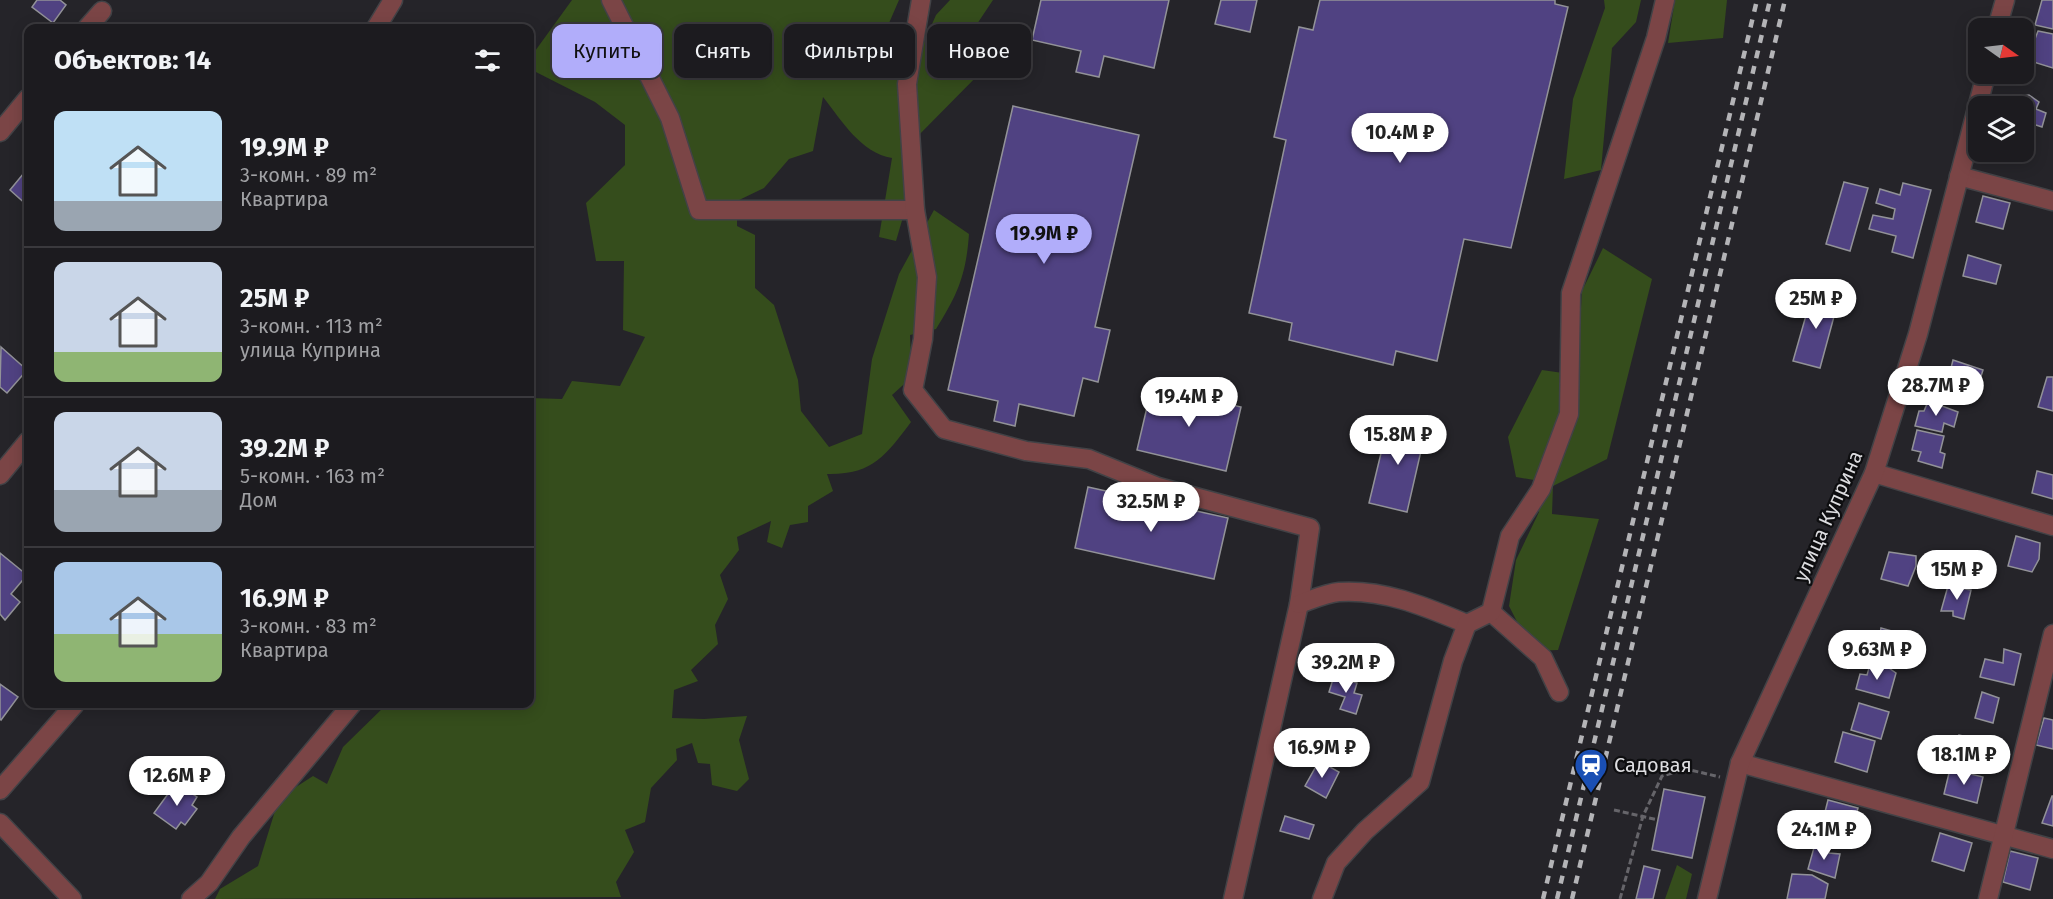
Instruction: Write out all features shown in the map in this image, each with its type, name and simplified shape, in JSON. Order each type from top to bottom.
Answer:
[{"type":"street","points":[[378,24],[393,0]]},
{"type":"street","points":[[611,0],[670,118],[699,210],[915,210]]},
{"type":"street","points":[[921,0],[907,84],[915,210],[927,277],[923,339],[913,390],[944,429],[1026,451],[1089,459],[1158,487],[1310,528],[1299,604],[1233,899]]},
{"type":"street","points":[[1322,899],[1335,863],[1365,831],[1420,782],[1453,661],[1467,624],[1491,612],[1510,536],[1540,489],[1569,414],[1571,293],[1656,38],[1665,0]]},
{"type":"street","points":[[2000,18],[2005,0]]},
{"type":"street","points":[[91,24],[102,11]]},
{"type":"street","name":"улица Куприна","points":[[1707,899],[1738,772],[1874,473],[1918,334],[1983,84]]},
{"type":"street","points":[[0,132],[24,103]]},
{"type":"street","points":[[1959,176],[2053,201]]},
{"type":"street","points":[[0,475],[24,446]]},
{"type":"street","points":[[1874,473],[2053,526]]},
{"type":"street","points":[[1299,604],[1338,592],[1371,593],[1413,602],[1467,624]]},
{"type":"street","points":[[1491,612],[1543,658],[1559,692]]},
{"type":"street","points":[[1988,899],[2002,834],[2053,634]]},
{"type":"street","points":[[0,790],[72,708]]},
{"type":"street","points":[[191,899],[209,883],[241,837],[349,708]]},
{"type":"street","points":[[1738,772],[2002,834],[2053,849]]},
{"type":"street","points":[[0,823],[72,899]]},
{"type":"path","points":[[1620,899],[1643,816],[1662,776],[1686,769],[1738,772]]},
{"type":"path","points":[[1614,810],[1658,820]]},
{"type":"green space","points":[[572,0],[899,0],[889,24],[784,24],[784,78],[915,78],[915,51],[920,52],[927,36],[927,78],[975,78],[911,143],[918,166],[896,241],[879,237],[892,158],[871,150],[862,143],[845,126],[823,97],[813,151],[789,159],[764,188],[737,201],[737,226],[755,235],[755,288],[774,305],[798,380],[801,411],[829,447],[862,434],[872,359],[899,274],[934,210],[969,234],[966,261],[960,284],[944,317],[936,329],[910,335],[912,377],[892,395],[911,422],[877,461],[856,471],[827,474],[833,491],[808,506],[808,522],[790,525],[782,548],[767,542],[771,521],[737,537],[739,550],[720,575],[728,599],[715,625],[718,644],[691,670],[698,681],[674,690],[672,718],[704,719],[747,716],[739,740],[749,779],[737,791],[712,785],[710,764],[698,763],[692,743],[676,749],[677,760],[651,788],[645,822],[625,830],[634,852],[616,882],[621,897],[215,899],[220,889],[258,866],[279,798],[313,776],[327,784],[343,747],[383,708],[534,708],[534,398],[562,399],[572,381],[620,386],[645,337],[623,330],[624,261],[596,261],[586,203],[625,165],[625,125],[595,102],[534,71],[534,52],[552,28],[552,78],[662,78],[662,24],[555,24]]},
{"type":"green space","points":[[950,0],[993,0],[977,24],[932,24],[936,15]]},
{"type":"green space","points":[[1604,0],[1641,0],[1636,22],[1612,48],[1601,170],[1564,179],[1573,99],[1605,8]]},
{"type":"green space","points":[[1675,0],[1727,0],[1723,38],[1668,43]]},
{"type":"green space","points":[[1603,248],[1652,279],[1607,459],[1553,486],[1552,514],[1599,519],[1558,650],[1532,651],[1509,606],[1516,560],[1539,512],[1534,480],[1516,477],[1508,437],[1542,370],[1577,375],[1582,291]]},
{"type":"green space","points":[[1677,865],[1692,874],[1686,899],[1665,899]]},
{"type":"building","points":[[37,0],[60,0],[66,5],[53,23],[32,7]]},
{"type":"building","points":[[1041,0],[1169,0],[1154,68],[1104,56],[1099,77],[1076,72],[1081,51],[1032,40]]},
{"type":"building","points":[[1221,0],[1257,0],[1250,32],[1215,24]]},
{"type":"building","points":[[1320,0],[1555,0],[1555,4],[1568,7],[1511,248],[1464,239],[1437,361],[1396,351],[1393,365],[1289,340],[1292,323],[1249,313],[1286,140],[1274,137],[1299,27],[1313,30]]},
{"type":"building","points":[[2042,0],[2053,0],[2053,29],[2035,25]]},
{"type":"building","points":[[2038,31],[2053,34],[2053,68],[2034,62],[2034,42]]},
{"type":"building","points":[[2034,98],[2039,102],[2036,109],[2046,113],[2042,127],[2034,124]]},
{"type":"building","points":[[1013,106],[1139,135],[1095,327],[1110,330],[1098,382],[1083,378],[1074,416],[1019,404],[1015,426],[994,421],[998,401],[948,390]]},
{"type":"building","points":[[24,173],[24,202],[10,190]]},
{"type":"building","points":[[1844,182],[1868,188],[1850,251],[1826,244]]},
{"type":"building","points":[[1903,183],[1931,190],[1913,258],[1892,252],[1896,236],[1869,229],[1873,215],[1893,219],[1895,209],[1876,203],[1880,189],[1900,195]]},
{"type":"building","points":[[1983,196],[2010,203],[2003,229],[1976,222]]},
{"type":"building","points":[[1968,255],[2001,265],[1996,284],[1963,276]]},
{"type":"building","points":[[1813,291],[1839,298],[1820,368],[1793,361]]},
{"type":"building","points":[[1,347],[24,367],[24,373],[7,393],[0,387]]},
{"type":"building","points":[[1953,360],[1983,370],[1975,395],[1960,386],[1947,384]]},
{"type":"building","points":[[2047,377],[2053,377],[2053,411],[2038,407]]},
{"type":"building","points":[[1152,386],[1241,407],[1226,471],[1137,450]]},
{"type":"building","points":[[1934,403],[1958,412],[1954,427],[1944,423],[1942,432],[1915,426],[1919,411],[1924,411],[1927,404]]},
{"type":"building","points":[[1389,420],[1426,429],[1407,512],[1369,503]]},
{"type":"building","points":[[1917,430],[1944,436],[1940,452],[1945,454],[1942,468],[1918,461],[1921,452],[1912,450]]},
{"type":"building","points":[[2037,471],[2053,475],[2053,499],[2032,493]]},
{"type":"building","points":[[1088,487],[1228,518],[1214,579],[1075,548]]},
{"type":"building","points":[[2016,536],[2040,543],[2039,559],[2032,572],[2008,566]]},
{"type":"building","points":[[1889,552],[1916,556],[1916,566],[1908,586],[1881,579]]},
{"type":"building","points":[[0,553],[24,573],[24,579],[11,594],[20,602],[5,620],[0,614]]},
{"type":"building","points":[[1948,586],[1971,590],[1964,619],[1953,616],[1953,611],[1941,611]]},
{"type":"building","points":[[1881,628],[1906,635],[1900,664],[1876,657]]},
{"type":"building","points":[[2004,649],[2021,654],[2014,685],[1980,677],[1985,659],[2003,663]]},
{"type":"building","points":[[1883,664],[1896,673],[1889,698],[1856,689],[1860,674],[1867,675],[1870,665]]},
{"type":"building","points":[[1334,676],[1357,683],[1354,693],[1362,695],[1356,714],[1340,709],[1345,697],[1329,692]]},
{"type":"building","points":[[0,684],[18,697],[1,720],[0,719]]},
{"type":"building","points":[[1982,692],[1999,698],[1993,723],[1975,718]]},
{"type":"building","points":[[1859,703],[1889,712],[1881,739],[1851,730]]},
{"type":"building","points":[[2044,718],[2053,720],[2053,749],[2036,745]]},
{"type":"building","points":[[1843,732],[1875,741],[1867,772],[1835,762]]},
{"type":"building","points":[[1959,735],[1991,743],[1985,765],[1954,756]]},
{"type":"building","points":[[1319,761],[1339,772],[1326,798],[1305,786]]},
{"type":"building","points":[[1950,769],[1983,777],[1977,803],[1944,794]]},
{"type":"building","points":[[176,783],[197,797],[192,805],[197,809],[185,825],[181,822],[176,829],[154,813]]},
{"type":"building","points":[[1664,789],[1705,797],[1692,858],[1652,850]]},
{"type":"building","points":[[2053,796],[2053,826],[2042,823]]},
{"type":"building","points":[[1828,800],[1858,808],[1851,835],[1821,828]]},
{"type":"building","points":[[1285,816],[1314,825],[1309,839],[1280,831]]},
{"type":"building","points":[[1940,833],[1972,843],[1964,871],[1932,861]]},
{"type":"building","points":[[1815,844],[1829,846],[1829,853],[1840,854],[1835,878],[1808,869]]},
{"type":"building","points":[[2010,851],[2038,858],[2030,890],[2003,882]]},
{"type":"building","points":[[1644,866],[1660,870],[1653,899],[1636,899]]},
{"type":"building","points":[[1792,874],[1812,875],[1828,884],[1825,899],[1787,899]]},
{"type":"railway","points":[[1543,899],[1757,0]]},
{"type":"railway","points":[[1557,899],[1770,0]]},
{"type":"railway","points":[[1572,899],[1785,0]]},
{"type":"place","name":"Садовая","points":[[1591,794]]}]
